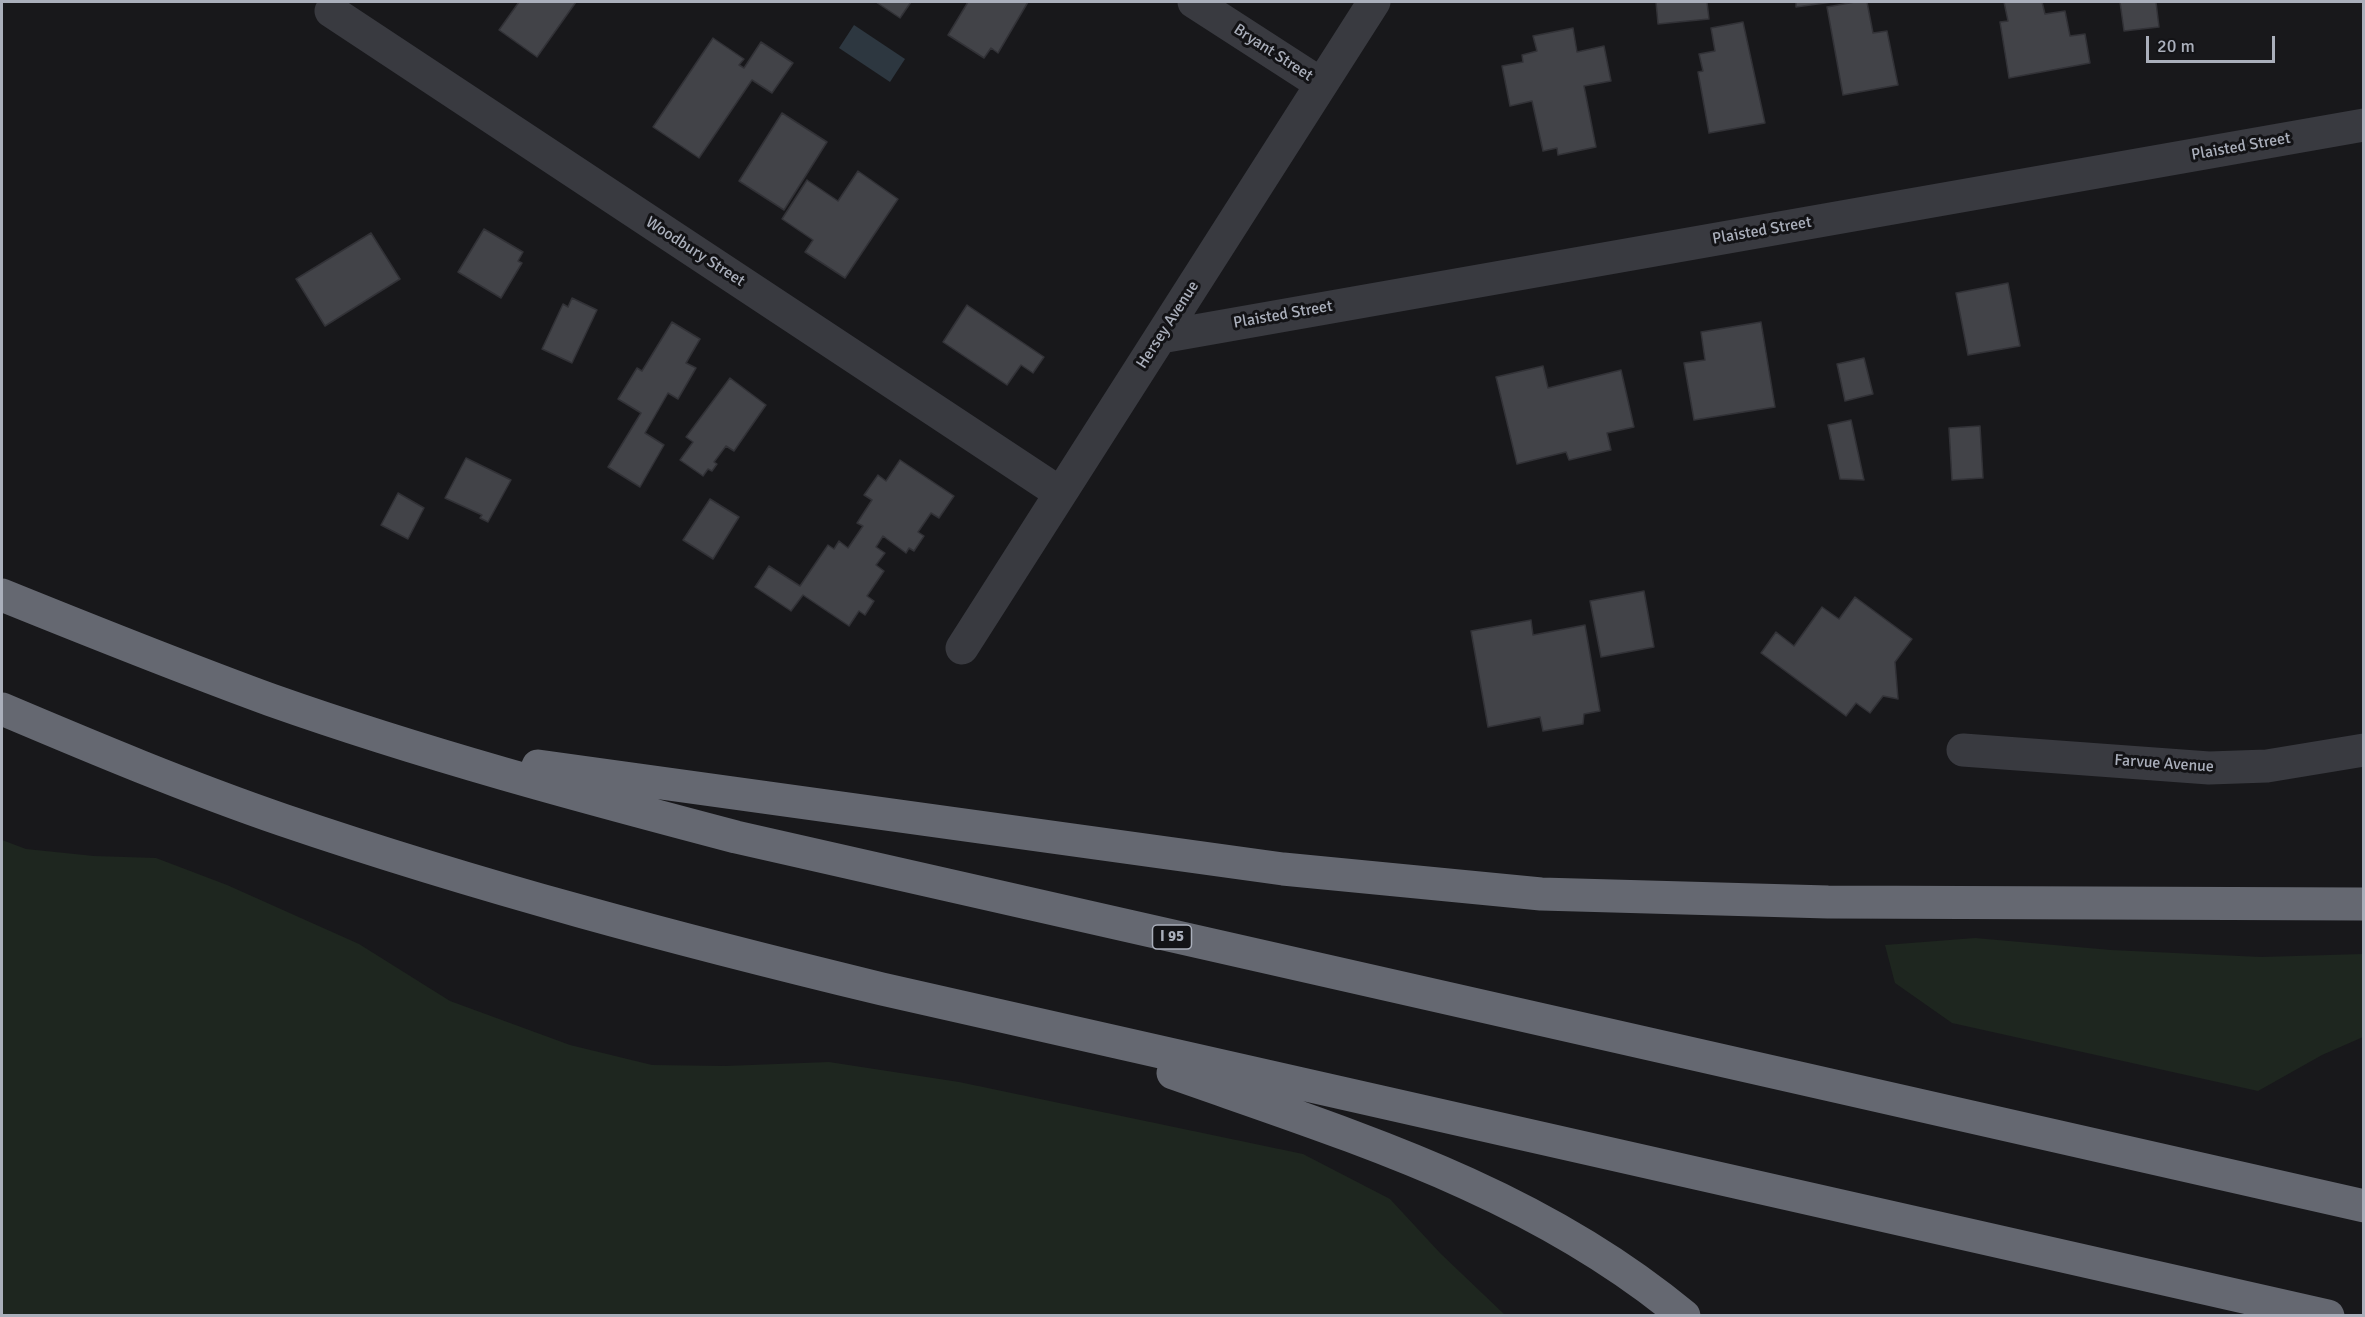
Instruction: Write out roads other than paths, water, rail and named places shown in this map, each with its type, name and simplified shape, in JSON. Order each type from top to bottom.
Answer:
[{"type":"highway","name":"I 95","points":[[2,595],[123,645],[273,700],[426,751],[580,796],[747,839],[2364,1206]]},
{"type":"highway","points":[[2,709],[136,766],[280,819],[428,868],[575,912],[727,951],[1030,1022],[2328,1316]]},
{"type":"highway","points":[[426,751],[1201,858],[1465,888],[1553,894],[1738,900],[2364,904]]},
{"type":"highway","points":[[1030,1022],[1359,1139],[1472,1184],[1595,1249],[1683,1316]]},
{"type":"street","name":"Bryant Street","points":[[1194,2],[1321,84]]},
{"type":"street","name":"Hersey Avenue","points":[[962,648],[1374,2]]},
{"type":"street","name":"Woodbury Street","points":[[331,11],[1060,493]]},
{"type":"street","name":"Plaisted Street","points":[[1161,337],[2364,125]]},
{"type":"street","name":"Farvue Avenue","points":[[1963,750],[2209,768],[2267,766],[2364,750]]}]
